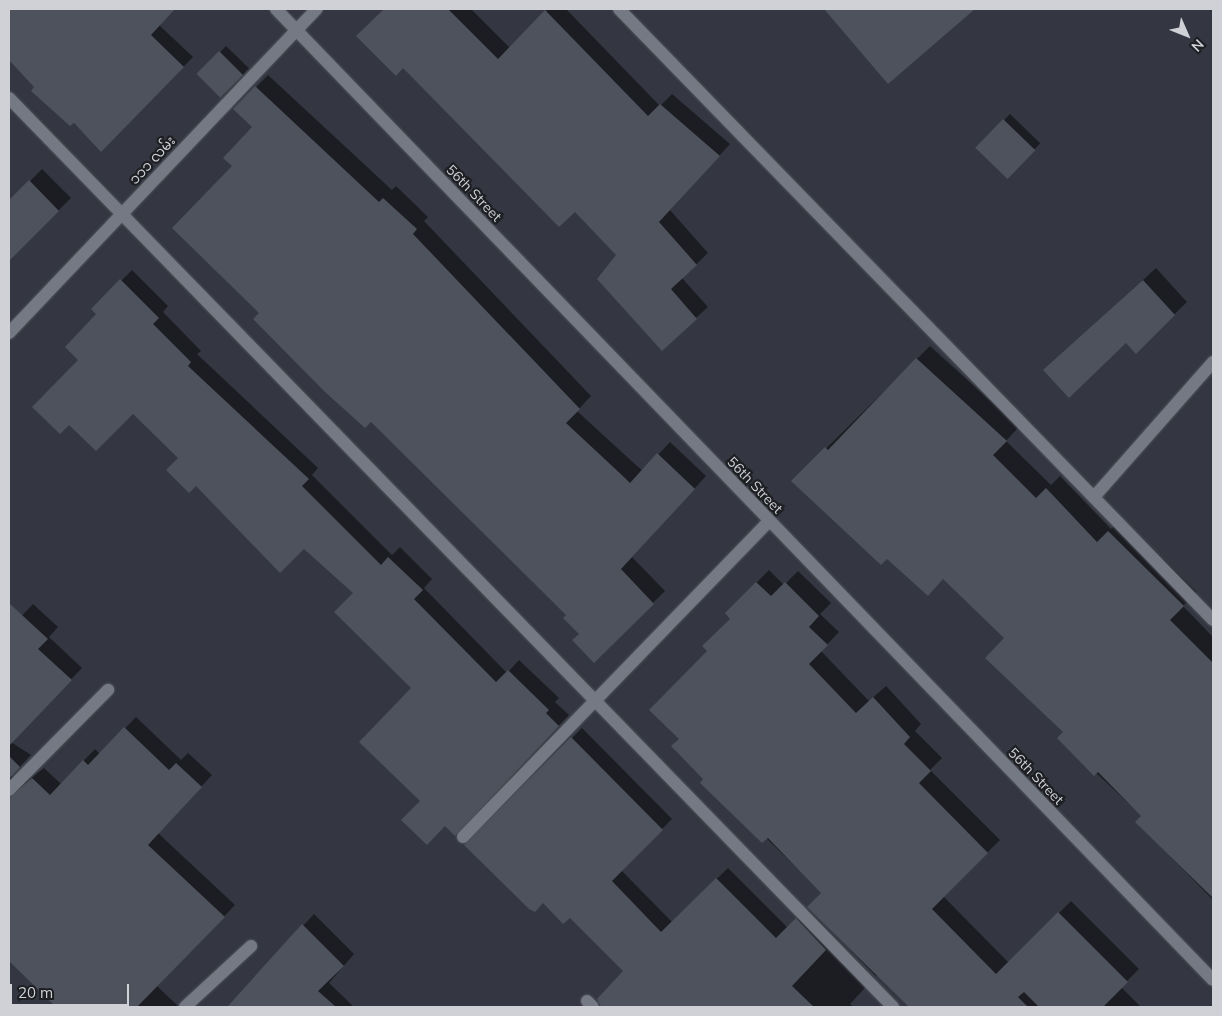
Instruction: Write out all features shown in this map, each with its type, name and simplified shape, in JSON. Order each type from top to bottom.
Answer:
[{"type":"street","name":"56th Street","points":[[276,9],[1213,980]]},
{"type":"street","name":"၁၁၁ လမ်း","points":[[9,333],[317,9]]},
{"type":"street","points":[[619,9],[1213,620]]},
{"type":"street","points":[[9,98],[123,212],[596,697],[892,1007]]},
{"type":"street","points":[[1094,497],[1213,362]]},
{"type":"street","points":[[463,837],[596,697],[769,521]]},
{"type":"street","points":[[9,790],[108,690]]},
{"type":"street","points":[[185,1007],[251,946]]},
{"type":"building","points":[[9,9],[175,9],[151,35],[184,67],[101,152],[74,123],[70,126],[31,91],[34,87],[9,60]]},
{"type":"building","points":[[384,9],[448,9],[498,59],[545,10],[648,116],[660,104],[720,156],[659,222],[697,265],[671,289],[697,319],[662,351],[597,279],[616,255],[575,212],[559,227],[403,68],[396,76],[356,36]]},
{"type":"building","points":[[824,9],[975,9],[888,84]]},
{"type":"building","points":[[219,51],[243,75],[220,98],[196,74]]},
{"type":"building","points":[[255,86],[379,202],[383,198],[417,229],[413,234],[580,409],[566,423],[630,483],[657,453],[695,489],[621,569],[654,604],[594,663],[572,640],[579,634],[563,618],[566,615],[371,422],[365,428],[324,391],[253,319],[259,313],[172,228],[232,166],[223,158],[252,127],[233,109]]},
{"type":"building","points":[[1003,119],[1035,150],[1008,179],[975,148]]},
{"type":"building","points":[[29,180],[59,211],[9,261],[9,200]]},
{"type":"building","points":[[120,279],[159,318],[153,324],[191,362],[188,366],[309,479],[302,486],[381,565],[388,557],[423,590],[414,599],[496,682],[508,670],[549,710],[546,713],[559,726],[455,836],[445,826],[427,845],[401,820],[420,801],[359,742],[411,688],[334,612],[353,593],[304,549],[280,573],[196,486],[189,493],[166,470],[178,458],[133,414],[96,451],[69,425],[60,434],[32,407],[78,360],[65,347],[96,314],[91,309]]},
{"type":"building","points":[[1143,280],[1175,315],[1136,354],[1126,343],[1069,398],[1043,370]]},
{"type":"building","points":[[916,358],[1007,441],[993,455],[1036,498],[1046,488],[1097,542],[1108,531],[1184,606],[1170,620],[1213,663],[1213,898],[1135,822],[1141,816],[1098,772],[1094,776],[1057,738],[1063,732],[985,658],[1004,638],[943,579],[928,596],[887,559],[881,565],[791,481],[825,447],[828,450]]},
{"type":"building","points":[[756,582],[771,596],[785,582],[819,616],[809,627],[828,645],[809,664],[856,713],[873,697],[910,737],[904,744],[931,771],[919,783],[988,853],[932,909],[996,974],[1058,912],[1128,982],[1103,1007],[1039,1007],[1024,992],[1018,997],[1028,1007],[909,1007],[807,907],[821,893],[768,838],[762,843],[700,783],[703,779],[671,746],[679,739],[649,710],[707,651],[702,646],[730,619],[725,613]]},
{"type":"building","points":[[9,603],[48,639],[38,649],[72,680],[9,746]]},
{"type":"building","points":[[124,727],[169,770],[176,763],[202,787],[148,845],[225,917],[137,1007],[56,1007],[9,961],[9,798],[32,778],[50,795],[83,760],[88,765]]},
{"type":"building","points":[[571,737],[663,830],[612,881],[661,932],[716,878],[776,938],[796,918],[826,950],[792,986],[814,1007],[601,1007],[597,999],[623,971],[570,918],[563,924],[543,903],[535,912],[529,909],[464,845]]},
{"type":"building","points":[[9,756],[20,767],[9,779]]},
{"type":"building","points":[[302,924],[344,966],[318,991],[336,1007],[227,1007]]}]
